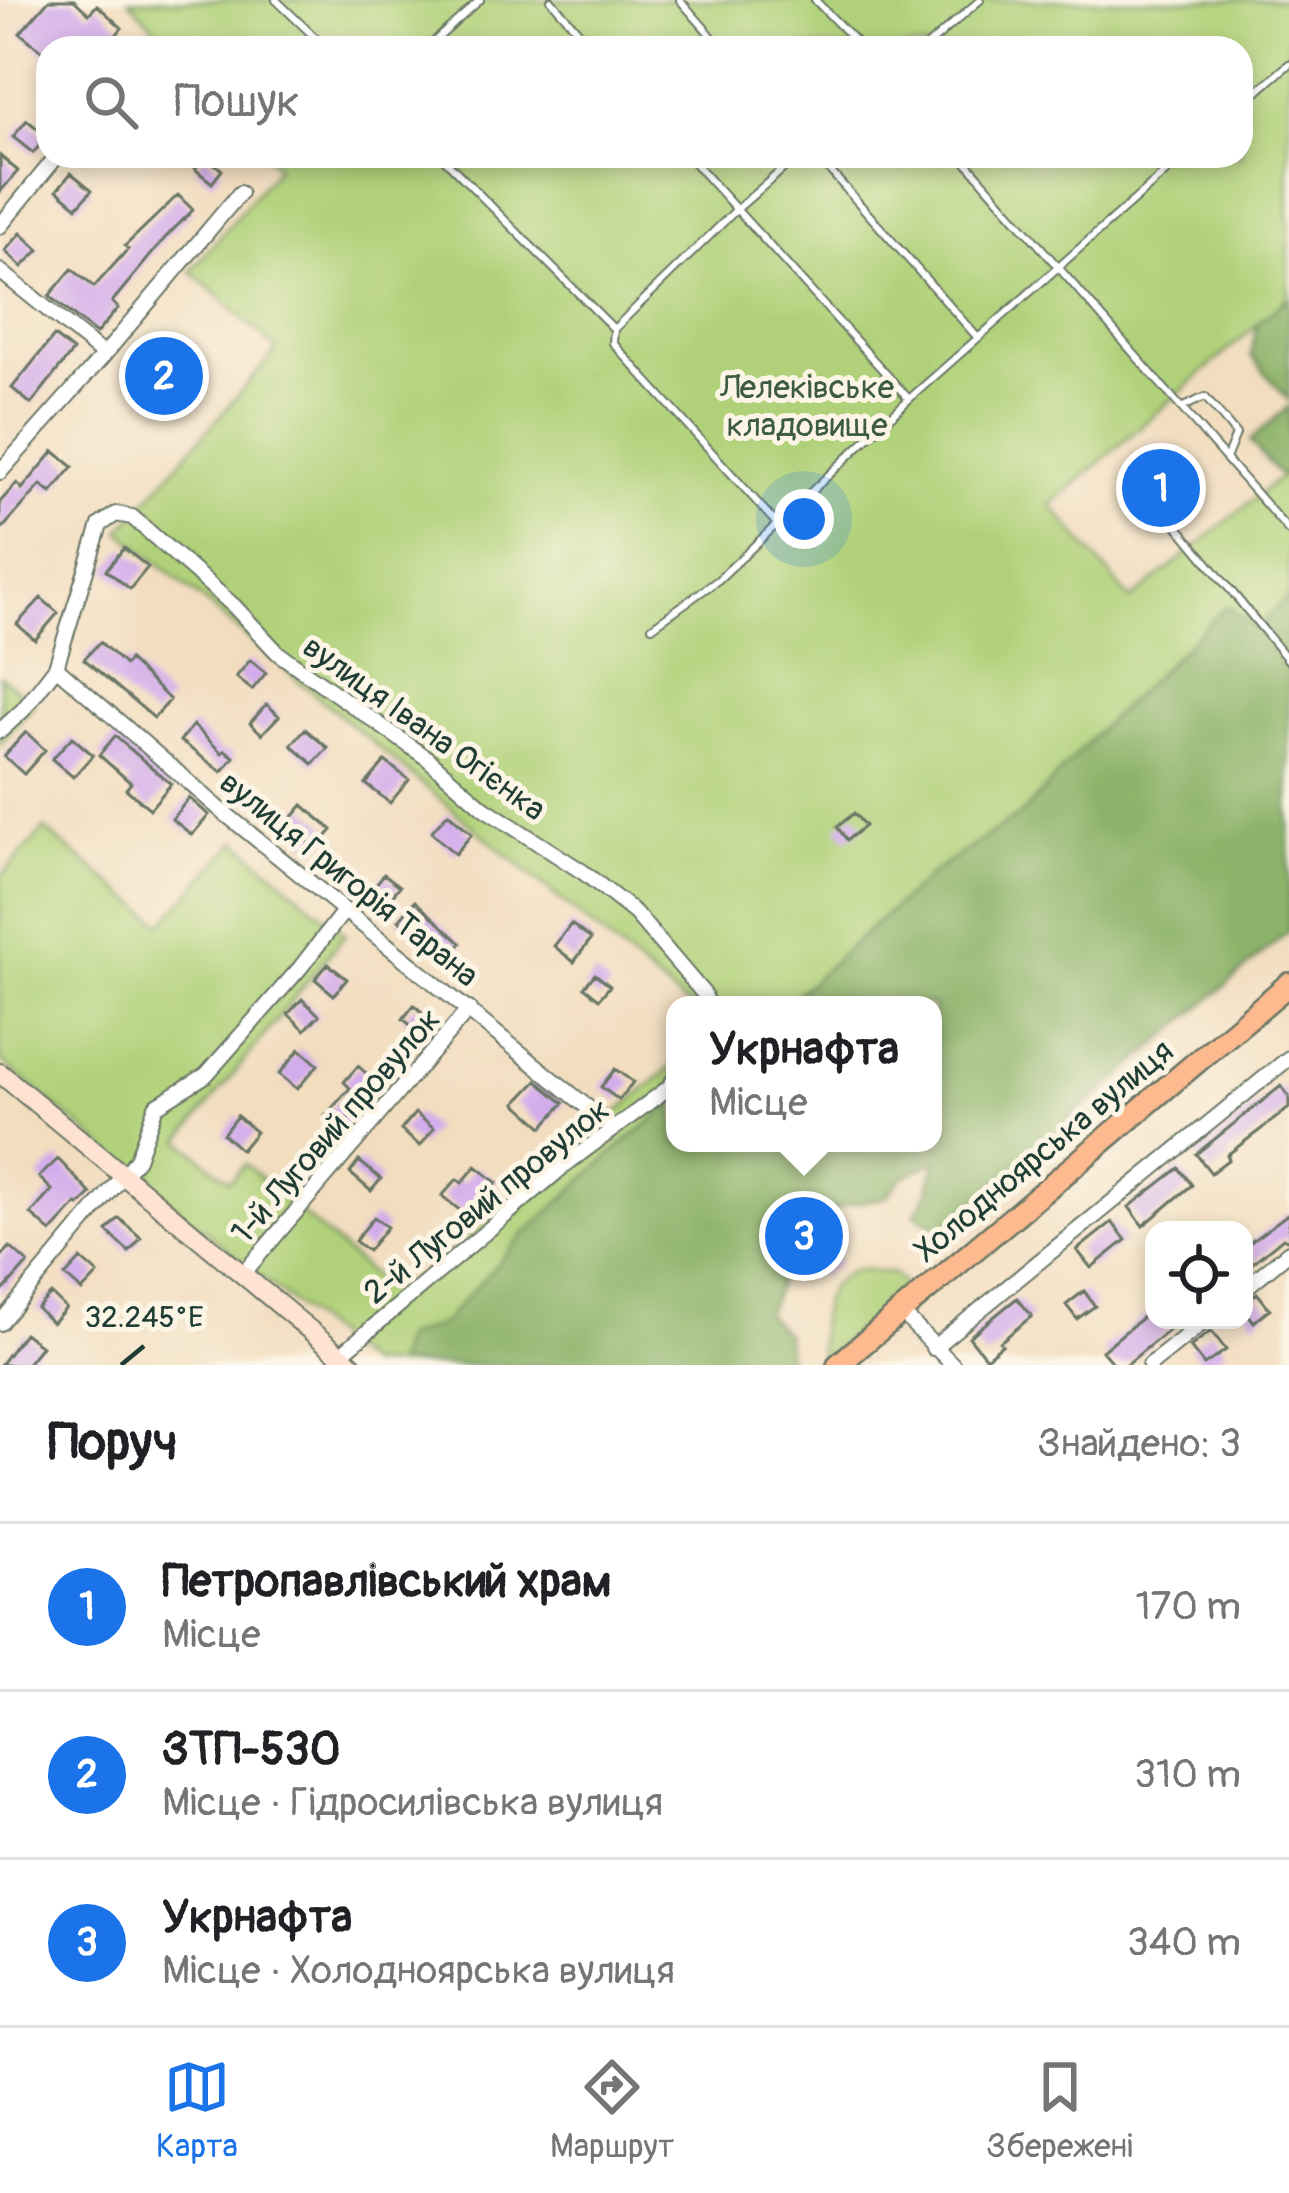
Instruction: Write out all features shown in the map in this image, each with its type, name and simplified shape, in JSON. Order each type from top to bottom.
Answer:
[{"type":"main road","name":"Холодноярська вулиця","points":[[838,1365],[1289,984]]},
{"type":"street","points":[[0,226],[47,168]]},
{"type":"street","points":[[0,472],[240,193]]},
{"type":"street","points":[[0,271],[104,356]]},
{"type":"street","name":"вулиця Івана Огієнка","points":[[56,667],[100,525],[116,514],[132,517],[234,606],[278,653],[427,758],[484,808],[635,913],[704,996]]},
{"type":"street","points":[[0,730],[56,667]]},
{"type":"street","name":"вулиця Григорія Тарана","points":[[56,667],[344,911],[613,1128]]},
{"type":"street","points":[[0,1323],[136,1159],[156,1106],[206,1075],[344,911]]},
{"type":"street","name":"1-й Луговий провулок","points":[[242,1275],[469,1010]]},
{"type":"street","points":[[933,1348],[1289,1058]]},
{"type":"street","points":[[0,1073],[346,1360]]},
{"type":"street","name":"2-й Луговий провулок","points":[[346,1360],[613,1128],[666,1088]]},
{"type":"street","points":[[1253,1282],[1289,1252]]},
{"type":"street","points":[[902,1313],[953,1365]]},
{"type":"street","points":[[1150,1365],[1195,1329]]},
{"type":"lane","points":[[277,0],[314,36]]},
{"type":"lane","points":[[440,36],[479,0]]},
{"type":"lane","points":[[551,0],[582,36]]},
{"type":"lane","points":[[680,0],[712,36]]},
{"type":"lane","points":[[815,0],[850,36]]},
{"type":"lane","points":[[939,36],[980,0]]},
{"type":"lane","points":[[1253,96],[1289,64]]},
{"type":"lane","points":[[453,168],[614,329]]},
{"type":"lane","points":[[699,168],[909,399]]},
{"type":"lane","points":[[776,524],[613,343],[614,329],[784,168]]},
{"type":"lane","points":[[829,168],[978,338]]},
{"type":"lane","points":[[971,168],[1289,531]]},
{"type":"lane","points":[[652,627],[718,580],[909,399],[1170,168]]},
{"type":"lane","points":[[1182,408],[1205,398],[1236,434],[1226,459]]},
{"type":"lane","points":[[1170,518],[1289,661]]},
{"type":"green space","name":"Лелеківське кладовище","points":[[129,0],[1289,0],[1289,297],[1051,505],[1131,600],[1289,470],[1289,595],[1257,629],[1226,607],[1098,731],[1024,812],[934,872],[795,996],[675,996],[120,531],[277,350],[191,271],[277,168],[1253,168],[1253,36],[161,36]]},
{"type":"green space","points":[[1289,297],[1289,401],[1251,356],[1257,323]]},
{"type":"green space","points":[[1289,406],[1289,470],[1280,476],[1250,441]]},
{"type":"green space","points":[[1289,595],[1289,931],[941,1230],[915,1214],[928,1193],[936,1161],[900,1179],[887,1197],[822,1215],[811,1210],[789,1224],[777,1239],[780,1275],[765,1313],[786,1335],[788,1365],[395,1365],[404,1337],[442,1324],[520,1239],[666,1109],[666,1152],[942,1152],[942,996],[795,996],[934,872],[1024,812],[1098,731],[1227,606],[1257,629]]},
{"type":"green space","points":[[0,676],[35,704],[0,744]]},
{"type":"green space","points":[[44,829],[162,924],[237,841],[345,934],[181,1140],[229,1181],[245,1164],[397,1297],[666,1072],[666,1109],[520,1239],[442,1325],[405,1337],[395,1365],[367,1365],[0,1060],[0,878]]},
{"type":"green space","points":[[858,1269],[892,1273],[903,1284],[902,1293],[824,1358],[819,1341],[823,1303],[835,1283]]},
{"type":"building","points":[[49,0],[74,0],[89,14],[97,5],[122,28],[115,36],[36,36],[36,46],[20,33]]},
{"type":"building","points":[[27,120],[36,128],[36,150],[33,153],[13,137]]},
{"type":"building","points":[[0,156],[18,171],[0,192]]},
{"type":"building","points":[[220,168],[222,170],[212,183],[195,169]]},
{"type":"building","points":[[71,173],[92,190],[77,207],[57,190]]},
{"type":"building","points":[[178,195],[193,210],[112,302],[118,308],[96,334],[49,296],[72,269],[94,287],[128,249],[125,246]]},
{"type":"building","points":[[21,233],[39,250],[22,267],[5,251]]},
{"type":"building","points":[[54,336],[73,351],[31,404],[12,388]]},
{"type":"building","points":[[54,451],[73,467],[51,493],[41,485],[0,531],[0,502],[17,483],[22,489]]},
{"type":"building","points":[[1162,469],[1180,491],[1159,507],[1142,486],[1150,471]]},
{"type":"building","points":[[124,548],[148,567],[130,589],[106,570]]},
{"type":"building","points":[[41,598],[58,613],[35,640],[17,624]]},
{"type":"building","points":[[100,642],[125,665],[129,660],[170,700],[154,718],[84,659]]},
{"type":"building","points":[[250,660],[266,673],[252,690],[236,677]]},
{"type":"building","points":[[267,704],[279,716],[262,734],[250,723]]},
{"type":"building","points":[[193,725],[222,753],[225,750],[234,757],[222,772],[180,741]]},
{"type":"building","points":[[305,729],[328,748],[313,764],[291,745]]},
{"type":"building","points":[[26,732],[45,750],[24,774],[4,756]]},
{"type":"building","points":[[115,736],[171,784],[150,809],[126,789],[131,783],[99,755]]},
{"type":"building","points":[[72,737],[93,755],[73,777],[52,759]]},
{"type":"building","points":[[385,761],[409,780],[390,803],[366,784]]},
{"type":"building","points":[[189,798],[209,815],[192,835],[172,819]]},
{"type":"building","points":[[303,805],[332,830],[316,849],[287,824]]},
{"type":"building","points":[[448,813],[472,834],[455,854],[431,832]]},
{"type":"building","points":[[854,813],[865,826],[847,840],[837,827]]},
{"type":"building","points":[[384,874],[400,886],[384,906],[368,894]]},
{"type":"building","points":[[415,901],[461,943],[447,958],[399,920]]},
{"type":"building","points":[[571,924],[591,939],[574,962],[554,946]]},
{"type":"building","points":[[328,964],[347,979],[334,995],[315,979]]},
{"type":"building","points":[[595,974],[610,986],[599,999],[584,987]]},
{"type":"building","points":[[302,999],[319,1015],[305,1030],[288,1014]]},
{"type":"building","points":[[414,1005],[430,1019],[419,1032],[403,1019]]},
{"type":"building","points":[[300,1049],[318,1065],[297,1089],[279,1074]]},
{"type":"building","points":[[358,1066],[378,1084],[339,1130],[325,1116],[350,1088],[344,1082]]},
{"type":"building","points":[[615,1069],[633,1082],[619,1100],[601,1087]]},
{"type":"building","points":[[537,1081],[564,1103],[543,1127],[516,1103]]},
{"type":"building","points":[[1281,1086],[1289,1096],[1289,1108],[1211,1173],[1196,1154]]},
{"type":"building","points":[[415,1113],[434,1128],[420,1146],[401,1130]]},
{"type":"building","points":[[237,1116],[256,1132],[241,1150],[223,1134]]},
{"type":"building","points":[[58,1159],[91,1194],[51,1232],[31,1214],[52,1190],[39,1177]]},
{"type":"building","points":[[359,1161],[381,1179],[371,1191],[350,1173]]},
{"type":"building","points":[[476,1166],[497,1183],[467,1216],[442,1196]]},
{"type":"building","points":[[1179,1168],[1192,1185],[1143,1226],[1129,1207]]},
{"type":"building","points":[[1289,1213],[1289,1241],[1283,1238],[1253,1263],[1253,1240]]},
{"type":"building","points":[[374,1217],[387,1227],[368,1251],[355,1241]]},
{"type":"building","points":[[119,1218],[141,1238],[129,1252],[107,1231]]},
{"type":"building","points":[[808,1222],[839,1262],[822,1276],[790,1236]]},
{"type":"building","points":[[1112,1222],[1126,1240],[1091,1268],[1077,1250]]},
{"type":"building","points":[[10,1247],[28,1263],[0,1294],[0,1258]]},
{"type":"building","points":[[81,1259],[98,1274],[82,1291],[65,1276]]},
{"type":"building","points":[[1084,1291],[1095,1306],[1077,1319],[1066,1305]]},
{"type":"building","points":[[1257,1293],[1270,1309],[1254,1322],[1253,1321]]},
{"type":"building","points":[[51,1294],[66,1308],[52,1323],[37,1308]]},
{"type":"building","points":[[1017,1298],[1032,1316],[986,1358],[969,1337]]},
{"type":"building","points":[[1145,1315],[1145,1329],[1170,1329],[1126,1365],[1114,1365],[1102,1351]]},
{"type":"building","points":[[1211,1331],[1226,1350],[1204,1365],[1190,1347]]},
{"type":"building","points":[[24,1333],[41,1346],[26,1365],[0,1365]]},
{"type":"place","name":"ЗТП-530","points":[[164,376]]},
{"type":"place","name":"Петропавлівський храм","points":[[1161,488]]},
{"type":"place","name":"Укрнафта","points":[[804,1236]]}]
